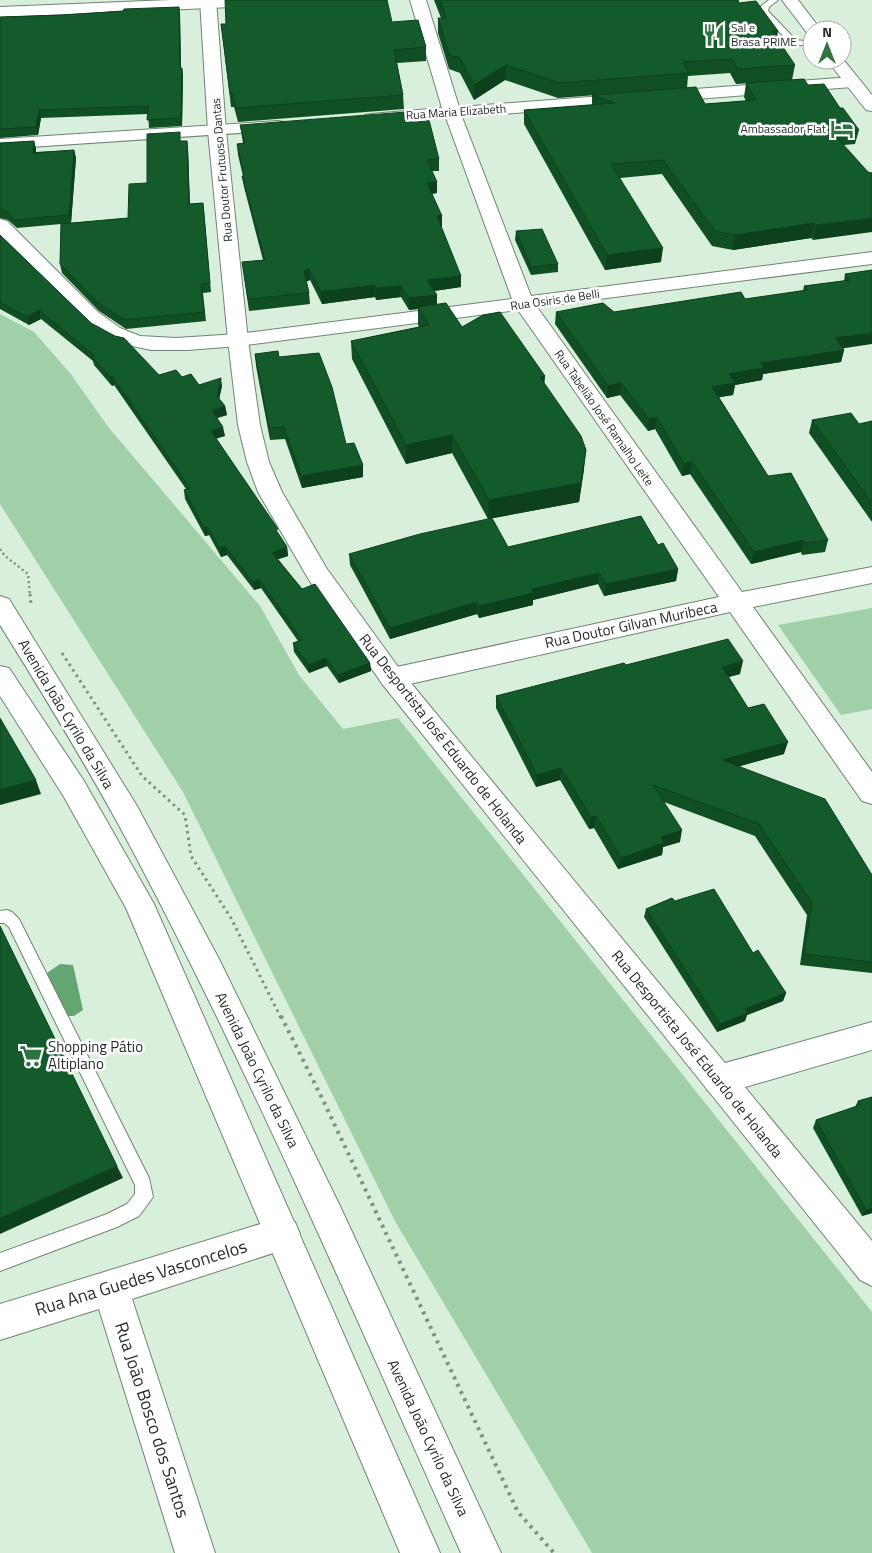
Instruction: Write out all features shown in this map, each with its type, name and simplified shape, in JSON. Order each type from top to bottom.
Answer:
[{"type":"street","points":[[0,12],[277,0]]},
{"type":"street","name":"Rua Tabelião José Ramalho Leite","points":[[418,0],[452,112],[524,304],[872,793]]},
{"type":"street","points":[[790,0],[805,20]]},
{"type":"street","name":"Rua Doutor Frutuoso Dantas","points":[[208,2],[217,131],[238,340]]},
{"type":"street","points":[[843,70],[872,106]]},
{"type":"street","name":"Rua Maria Elizabeth","points":[[354,120],[852,82]]},
{"type":"street","points":[[0,144],[296,125]]},
{"type":"street","points":[[0,225],[89,316],[120,336],[139,342],[159,344],[238,340]]},
{"type":"street","name":"Rua Osiris de Belli","points":[[238,340],[872,258]]},
{"type":"street","name":"Rua Desportista José Eduardo de Holanda","points":[[238,340],[249,425],[258,462],[270,492],[318,574],[392,678],[872,1268]]},
{"type":"street","name":"Rua Doutor Gilvan Muribeca","points":[[392,678],[735,602],[872,575]]},
{"type":"street","name":"Avenida João Cyrilo da Silva","points":[[0,605],[78,729],[178,910],[227,1006],[481,1553]]},
{"type":"street","points":[[0,675],[74,789],[140,904],[420,1553]]},
{"type":"street","points":[[718,1080],[872,1036]]},
{"type":"street","name":"Rua Ana Guedes Vasconcelos","points":[[0,1322],[283,1234]]},
{"type":"street","name":"Rua João Bosco dos Santos","points":[[110,1287],[195,1553]]},
{"type":"lane","points":[[774,0],[765,6],[764,11],[794,42],[802,43]]},
{"type":"lane","points":[[0,918],[7,916],[14,923],[143,1184],[144,1197],[132,1210],[111,1221],[0,1262]]},
{"type":"path","points":[[0,549],[5,556],[28,574],[31,613]]},
{"type":"path","points":[[60,651],[142,776],[185,815],[191,856],[231,918],[322,1098],[518,1512],[554,1553]]},
{"type":"shaded area","points":[[0,314],[34,332],[70,373],[109,428],[260,606],[299,675],[343,729],[398,718],[872,1312],[872,1553],[592,1553],[395,1221],[183,792],[0,504]]},
{"type":"shaded area","points":[[872,608],[872,709],[841,715],[778,625]]},
{"type":"shaded area","points":[[60,964],[73,965],[83,1010],[74,1016],[61,1016],[47,973]]},
{"type":"building","points":[[225,0],[387,0],[392,22],[418,20],[426,47],[394,50],[403,95],[236,108],[232,93],[230,93],[221,24],[226,24]]},
{"type":"building","points":[[440,0],[738,0],[739,3],[756,1],[778,31],[772,31],[795,65],[738,69],[732,59],[683,62],[689,73],[559,83],[506,65],[474,85],[460,58],[449,55],[438,18],[446,18]]},
{"type":"building","points":[[179,7],[180,68],[182,68],[181,118],[147,120],[148,106],[39,110],[36,127],[0,129],[0,17]]},
{"type":"building","points":[[804,79],[808,85],[824,84],[840,108],[843,108],[859,130],[832,132],[868,172],[872,173],[872,218],[816,225],[814,223],[735,235],[715,231],[663,160],[611,164],[663,248],[607,255],[524,110],[615,103],[592,95],[696,87],[705,104],[756,100],[746,83]]},
{"type":"building","points":[[406,112],[408,122],[429,120],[439,159],[427,160],[437,182],[427,183],[442,216],[437,216],[461,276],[427,280],[437,295],[409,298],[401,286],[376,288],[375,285],[321,292],[309,269],[304,271],[309,293],[248,299],[242,262],[265,260],[242,176],[244,176],[237,144],[245,143],[240,125]]},
{"type":"building","points":[[180,132],[180,141],[187,141],[189,204],[203,203],[210,283],[201,284],[204,312],[125,320],[97,302],[60,264],[61,224],[128,218],[129,184],[147,183],[147,134]]},
{"type":"building","points":[[34,141],[33,153],[74,150],[69,215],[15,220],[6,211],[0,209],[0,143]]},
{"type":"building","points":[[542,229],[558,264],[531,267],[516,231]]},
{"type":"building","points":[[0,235],[91,323],[115,336],[124,338],[159,375],[176,370],[182,377],[191,374],[199,385],[221,378],[217,396],[225,406],[212,411],[223,427],[211,431],[278,529],[276,530],[287,547],[272,553],[302,589],[315,584],[370,663],[338,675],[326,658],[308,665],[293,643],[302,640],[259,579],[253,582],[225,546],[220,548],[207,527],[204,528],[184,490],[190,488],[112,376],[110,377],[92,357],[95,356],[39,310],[27,317],[0,302]]},
{"type":"building","points":[[872,270],[872,333],[835,338],[844,350],[761,363],[764,368],[729,374],[735,383],[712,387],[768,476],[791,473],[828,540],[805,543],[804,540],[754,552],[692,462],[684,464],[657,417],[649,419],[621,383],[608,386],[556,312],[603,303],[614,312],[741,292],[745,299],[807,290],[804,286],[850,280],[845,274]]},
{"type":"building","points":[[446,303],[462,327],[483,315],[500,312],[545,376],[540,377],[581,436],[586,450],[581,483],[489,500],[452,435],[406,445],[351,341],[429,325],[418,307]]},
{"type":"building","points":[[278,351],[279,357],[319,353],[332,387],[346,444],[354,443],[363,465],[301,476],[284,427],[269,428],[255,354]]},
{"type":"building","points":[[851,413],[859,424],[872,421],[872,503],[812,420]]},
{"type":"building","points":[[641,516],[658,545],[663,543],[678,569],[606,584],[599,573],[532,589],[534,593],[479,606],[477,602],[390,628],[349,554],[420,534],[492,518],[508,547]]},
{"type":"building","points":[[728,639],[743,661],[722,667],[748,708],[764,704],[788,742],[722,760],[825,799],[872,875],[872,962],[804,954],[812,903],[759,824],[653,785],[682,830],[661,837],[664,843],[621,858],[596,816],[591,817],[561,768],[537,775],[496,696],[624,663],[626,665]]},
{"type":"building","points":[[0,718],[36,780],[0,789]]},
{"type":"building","points":[[714,889],[753,953],[758,950],[786,993],[745,1009],[748,1013],[720,1024],[646,909],[672,898],[675,901]]},
{"type":"building","name":"Shopping Pátio Altiplano","points":[[0,926],[117,1166],[0,1218]]},
{"type":"building","points":[[872,1097],[872,1208],[866,1210],[816,1120],[860,1105],[858,1101]]},
{"type":"place","name":"Sal e Brasa PRIME","points":[[714,35]]},
{"type":"place","name":"Ambassador Flat","points":[[842,129]]},
{"type":"place","name":"Shopping Pátio Altiplano","points":[[31,1056]]}]
